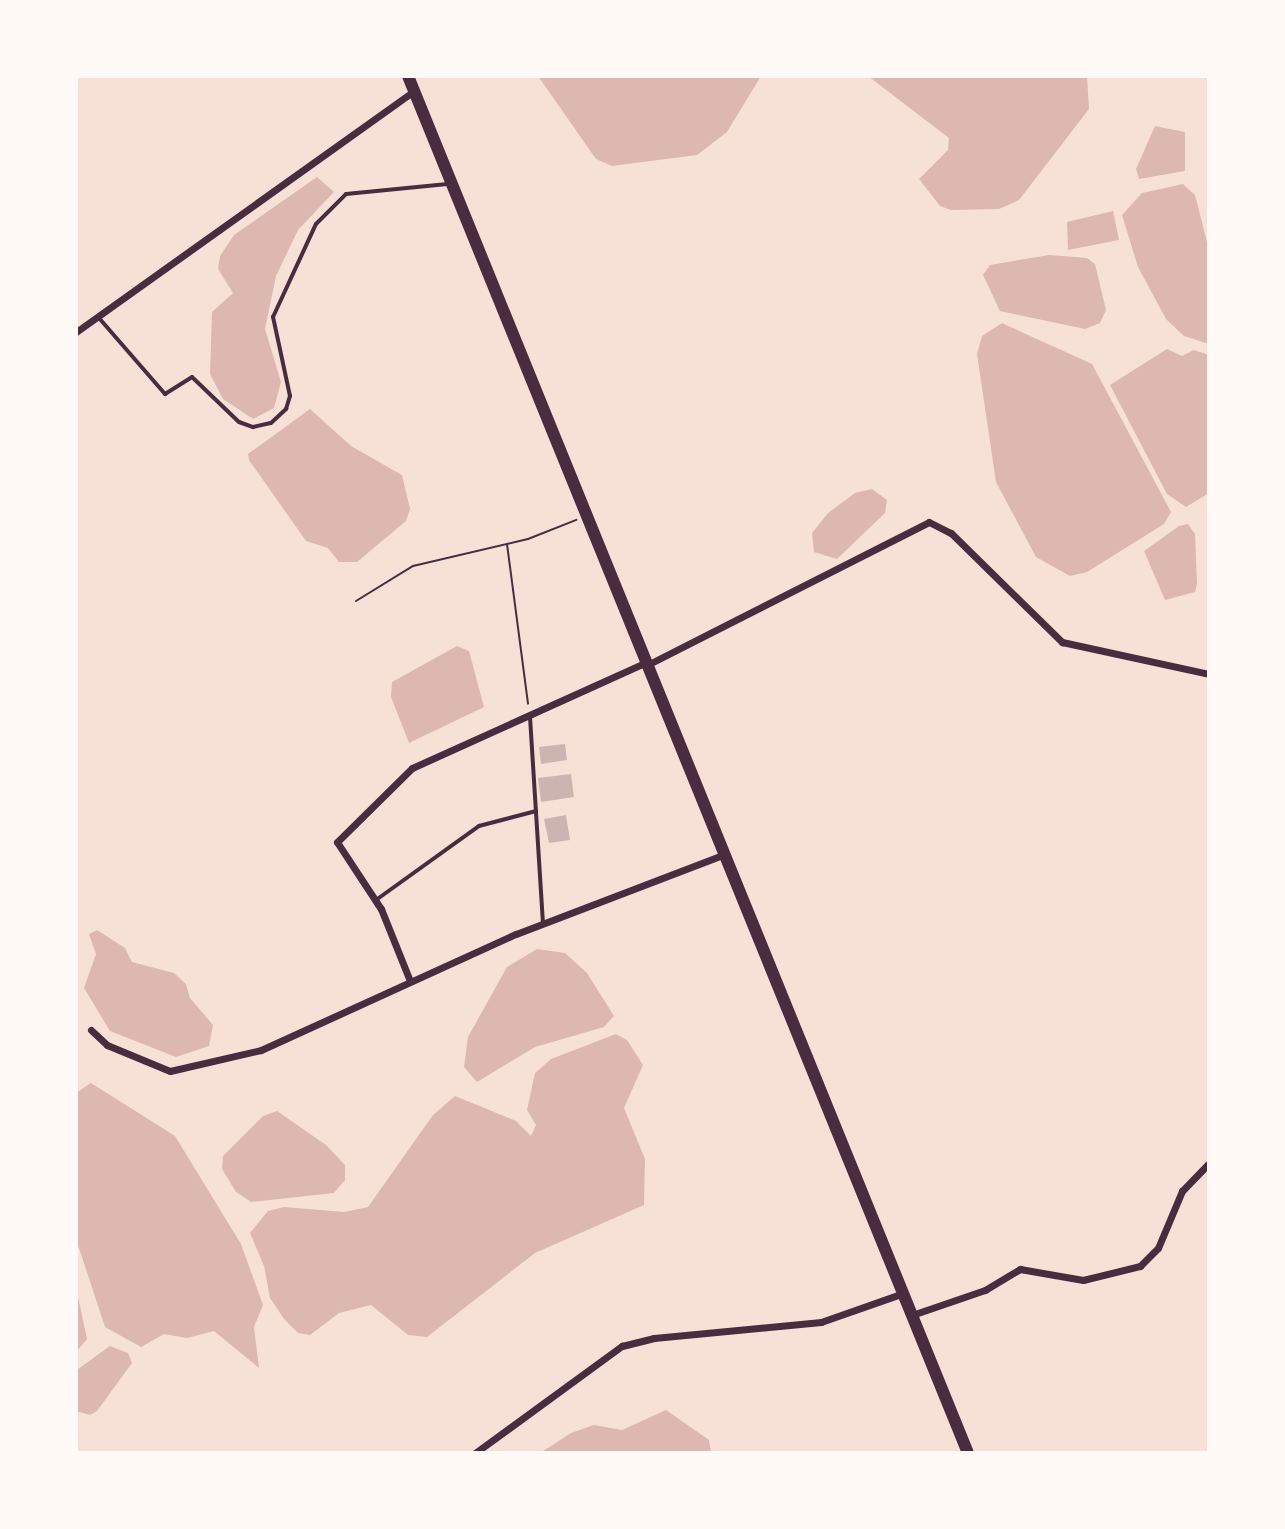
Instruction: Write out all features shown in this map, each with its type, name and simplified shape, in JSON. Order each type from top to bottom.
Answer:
[{"type":"highway","points":[[408,76],[584,516],[968,1453]]},
{"type":"street","points":[[76,332],[414,91]]},
{"type":"street","points":[[410,981],[376,901],[337,842],[412,768],[646,664],[929,522],[951,533],[1062,642],[1209,674]]},
{"type":"street","points":[[91,1030],[111,1047],[154,1067],[181,1072],[261,1050],[410,981],[544,924],[725,854]]},
{"type":"street","points":[[912,1315],[985,1290],[1020,1269],[1083,1280],[1140,1266],[1158,1248],[1182,1191],[1209,1163]]},
{"type":"street","points":[[475,1453],[622,1346],[654,1338],[821,1322],[904,1293]]},
{"type":"lane","points":[[98,317],[165,394],[192,377],[239,422],[253,427],[271,423],[286,409],[290,396],[273,317],[316,224],[346,194],[450,184]]},
{"type":"lane","points":[[530,717],[544,924]]},
{"type":"lane","points":[[376,901],[479,826],[536,811]]},
{"type":"path","points":[[356,601],[413,566],[507,543],[584,516]]},
{"type":"path","points":[[507,543],[530,717]]},
{"type":"shaded area","points":[[538,76],[761,76],[727,132],[697,155],[612,166],[596,159]]},
{"type":"shaded area","points":[[868,76],[1087,76],[1089,109],[1019,200],[999,209],[951,210],[940,206],[919,179],[948,150],[949,138]]},
{"type":"shaded area","points":[[1155,126],[1185,132],[1185,171],[1139,179],[1136,169]]},
{"type":"shaded area","points":[[317,177],[334,192],[298,230],[276,276],[265,329],[281,382],[274,408],[253,419],[223,399],[210,374],[212,312],[233,293],[218,269],[220,256],[234,235]]},
{"type":"shaded area","points":[[1183,184],[1195,195],[1209,250],[1209,344],[1184,336],[1166,319],[1138,267],[1122,215],[1142,193]]},
{"type":"shaded area","points":[[1113,211],[1119,240],[1068,250],[1067,222]]},
{"type":"shaded area","points":[[1049,255],[1087,258],[1095,264],[1106,310],[1100,323],[1085,329],[1000,311],[983,275],[990,265]]},
{"type":"shaded area","points":[[1002,323],[1092,364],[1171,512],[1164,524],[1087,572],[1070,576],[1036,557],[996,482],[977,354],[982,336]]},
{"type":"shaded area","points":[[1167,349],[1182,356],[1194,350],[1209,355],[1209,493],[1186,507],[1167,494],[1110,385]]},
{"type":"shaded area","points":[[310,409],[351,446],[402,475],[410,509],[406,521],[357,562],[339,562],[328,548],[306,541],[249,460],[248,454]]},
{"type":"shaded area","points":[[872,489],[887,500],[885,513],[837,559],[814,552],[812,533],[828,513],[855,493]]},
{"type":"shaded area","points":[[1188,524],[1195,534],[1197,584],[1195,592],[1165,600],[1144,551],[1179,526]]},
{"type":"shaded area","points":[[457,646],[469,651],[484,707],[409,743],[391,697],[392,682]]},
{"type":"shaded area","points":[[97,930],[125,948],[132,962],[174,973],[186,984],[190,998],[213,1025],[209,1046],[176,1057],[110,1031],[84,988],[96,954],[89,934]]},
{"type":"shaded area","points":[[537,949],[565,953],[587,973],[614,1016],[604,1027],[535,1047],[477,1082],[464,1067],[468,1037],[507,967]]},
{"type":"shaded area","points":[[616,1034],[627,1040],[643,1065],[624,1108],[645,1159],[644,1205],[535,1253],[427,1337],[408,1335],[371,1305],[339,1313],[310,1335],[298,1333],[284,1319],[270,1298],[264,1266],[250,1233],[268,1211],[284,1207],[344,1212],[368,1207],[433,1115],[455,1096],[516,1121],[531,1136],[536,1125],[527,1110],[535,1073],[551,1059]]},
{"type":"shaded area","points":[[91,1083],[175,1136],[241,1244],[263,1305],[254,1327],[259,1368],[214,1331],[187,1338],[164,1334],[141,1347],[105,1327],[76,1239],[76,1093]]},
{"type":"shaded area","points":[[277,1111],[326,1145],[345,1165],[345,1180],[334,1193],[251,1202],[236,1192],[222,1169],[223,1156],[263,1116]]},
{"type":"shaded area","points":[[76,1287],[87,1339],[76,1352]]},
{"type":"shaded area","points":[[110,1346],[128,1353],[132,1363],[97,1411],[90,1415],[76,1411],[78,1369]]},
{"type":"shaded area","points":[[666,1410],[709,1440],[711,1453],[540,1453],[571,1433],[594,1425],[622,1430]]},
{"type":"building","points":[[565,744],[567,760],[541,764],[539,747]]},
{"type":"building","points":[[571,774],[574,797],[541,802],[538,778]]},
{"type":"building","points":[[566,815],[570,840],[549,843],[544,819]]}]
